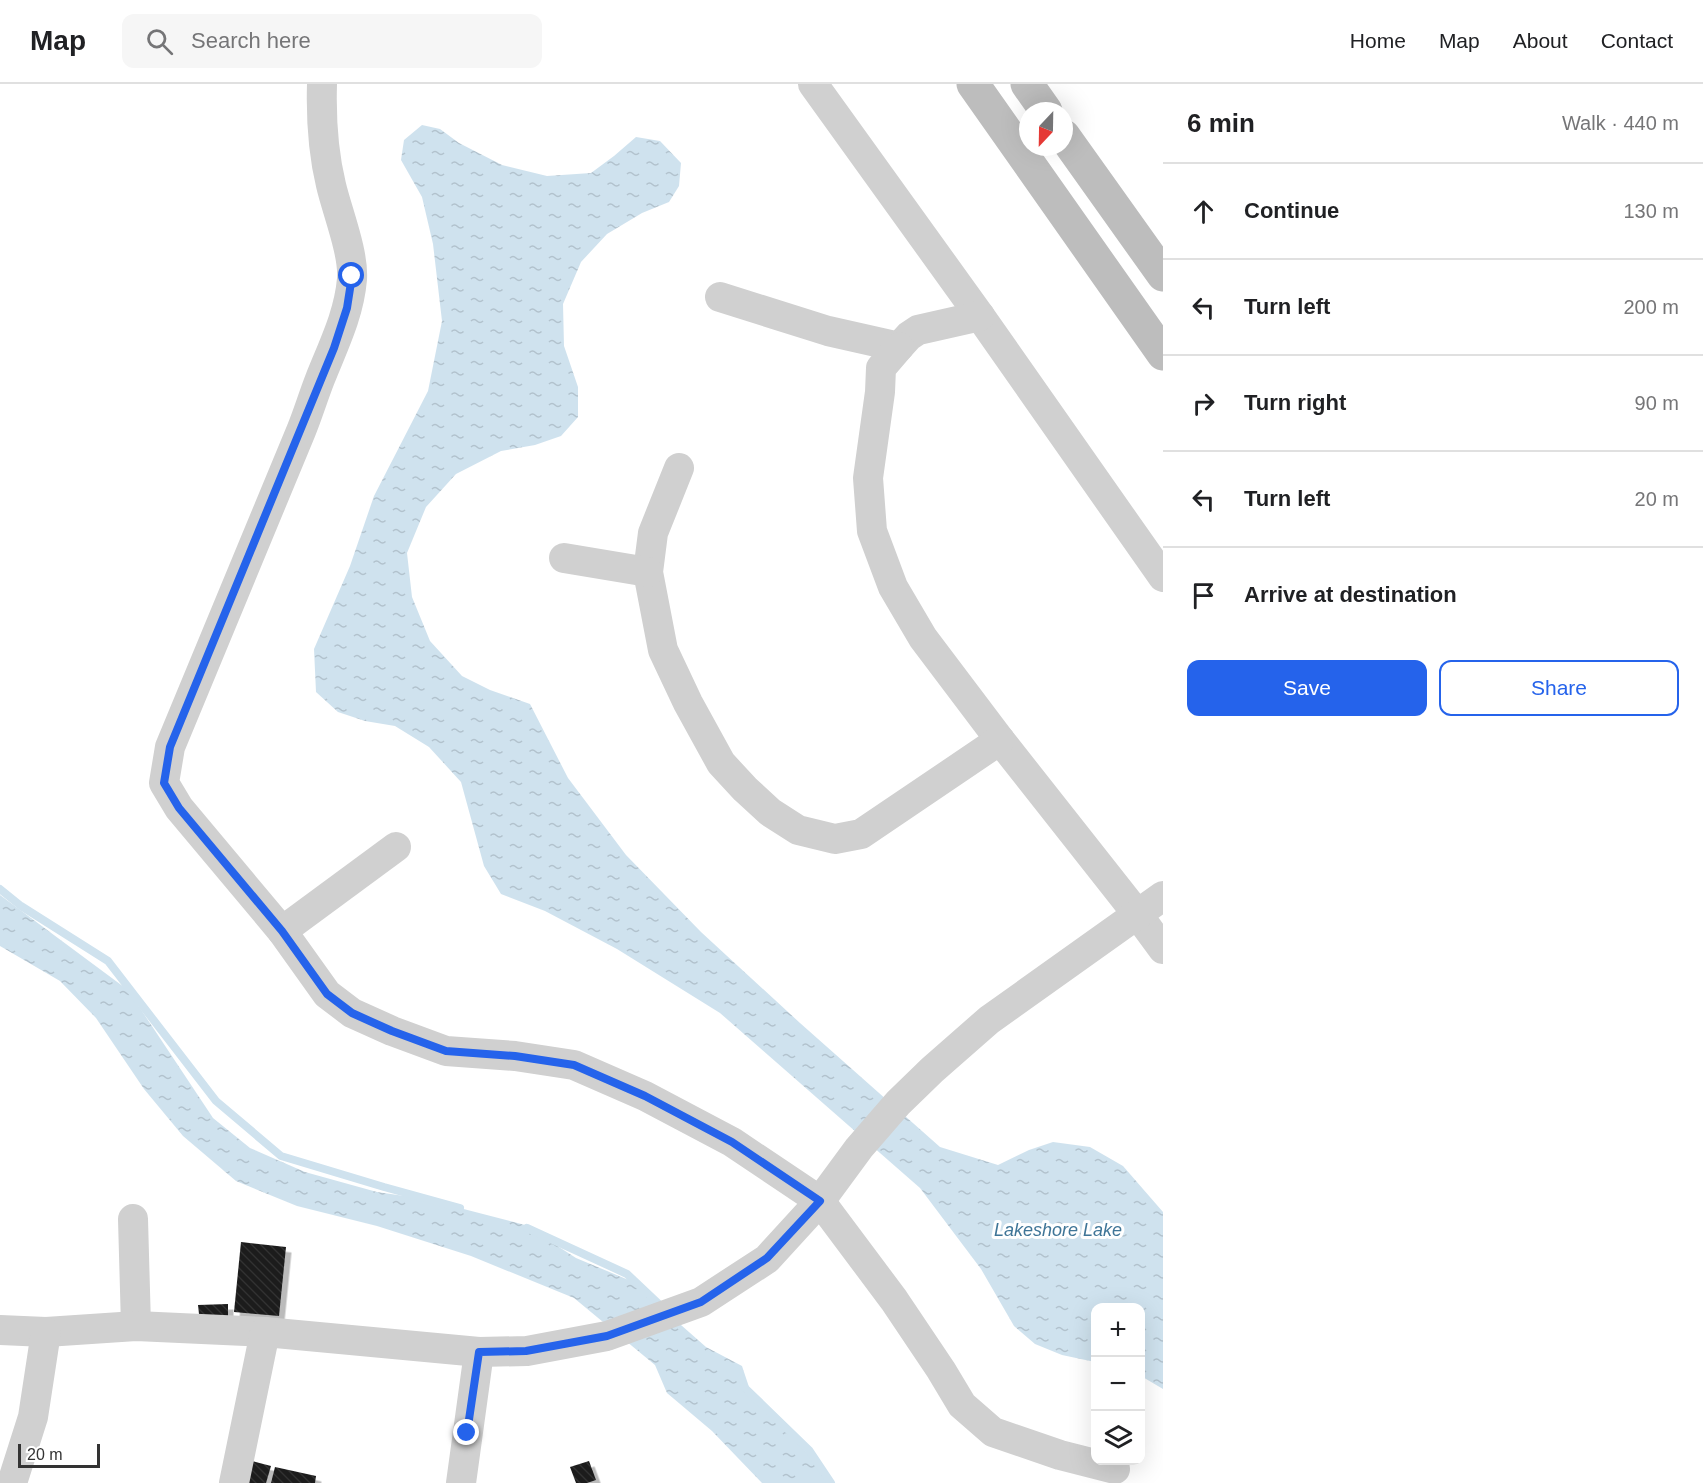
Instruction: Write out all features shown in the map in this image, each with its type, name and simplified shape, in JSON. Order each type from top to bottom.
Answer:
[{"type":"street","points":[[322,84],[321,122],[330,182],[352,276],[347,308],[334,348],[301,431],[170,747],[164,783],[179,808],[282,931],[327,994],[352,1013],[446,1051],[515,1056],[574,1065],[645,1096],[732,1142],[820,1201],[894,1300],[942,1370],[962,1405],[993,1432],[1060,1455],[1115,1469]]},
{"type":"street","points":[[813,84],[980,316],[1163,577]]},
{"type":"street","points":[[973,84],[1163,354]]},
{"type":"street","points":[[1027,84],[1040,102]]},
{"type":"street","points":[[1073,149],[1163,275]]},
{"type":"street","points":[[720,297],[828,330],[899,347]]},
{"type":"street","points":[[980,316],[918,330],[909,336],[880,369],[880,392],[868,478],[872,531],[893,587],[923,639],[1163,949]]},
{"type":"street","points":[[679,468],[653,533],[648,572],[663,650],[688,703],[721,763],[770,812],[798,830],[835,839],[861,834],[1000,740]]},
{"type":"street","points":[[564,558],[648,572]]},
{"type":"street","points":[[282,931],[396,847]]},
{"type":"street","points":[[0,1330],[46,1332],[136,1326],[265,1332],[479,1352],[526,1351],[607,1336],[701,1302],[767,1258],[820,1201],[859,1148],[898,1103],[932,1070],[989,1020],[1163,896]]},
{"type":"street","points":[[133,1219],[136,1326]]},
{"type":"street","points":[[12,1483],[33,1417],[46,1332]]},
{"type":"street","points":[[234,1483],[265,1332]]},
{"type":"street","points":[[461,1483],[479,1352]]},
{"type":"water","name":"Lakeshore Lake","points":[[422,125],[440,129],[459,143],[502,165],[547,176],[591,173],[636,137],[660,141],[681,163],[679,186],[669,202],[642,213],[607,234],[581,262],[563,304],[564,346],[578,387],[578,417],[561,436],[535,445],[501,451],[456,474],[426,507],[407,553],[412,597],[430,641],[462,676],[490,690],[530,704],[568,778],[626,855],[701,932],[940,1147],[998,1165],[1029,1150],[1053,1142],[1090,1147],[1123,1166],[1163,1212],[1163,1389],[1145,1378],[1145,1303],[1091,1303],[1091,1361],[1062,1355],[1035,1344],[1014,1326],[981,1269],[920,1188],[720,1013],[617,949],[545,911],[501,894],[484,866],[461,782],[429,747],[395,726],[365,721],[338,712],[316,692],[314,649],[350,566],[374,496],[428,391],[442,321],[433,244],[422,197],[401,160],[404,140]]},
{"type":"water","points":[[0,895],[128,990],[213,1118],[250,1148],[305,1172],[377,1192],[425,1199],[525,1225],[576,1258],[631,1281],[706,1347],[742,1366],[752,1396],[814,1460],[828,1483],[762,1483],[712,1431],[667,1393],[655,1365],[574,1298],[471,1256],[377,1226],[297,1206],[236,1181],[183,1136],[144,1089],[96,1018],[60,981],[0,946]]},
{"type":"building","points":[[241,1242],[286,1247],[279,1316],[234,1312]]},
{"type":"building","points":[[228,1304],[228,1322],[200,1323],[198,1305]]},
{"type":"building","points":[[248,1460],[271,1466],[266,1483],[242,1483]]},
{"type":"building","points":[[589,1461],[596,1480],[576,1483],[570,1467]]},
{"type":"building","points":[[275,1467],[316,1476],[315,1483],[271,1483]]},
{"type":"waterway","points":[[0,889],[21,906],[108,961],[216,1101],[281,1156],[460,1208]]},
{"type":"waterway","points":[[527,1228],[627,1274],[664,1309]]},
{"type":"waterway","points":[[744,1387],[809,1450],[831,1483]]},
{"type":"route","points":[[352,276],[347,308],[334,348],[170,747],[164,783],[179,808],[282,931],[327,994],[352,1013],[446,1051],[515,1056],[574,1065],[645,1096],[732,1142],[820,1201],[767,1258],[701,1302],[607,1336],[526,1351],[479,1352],[467,1433]]}]
